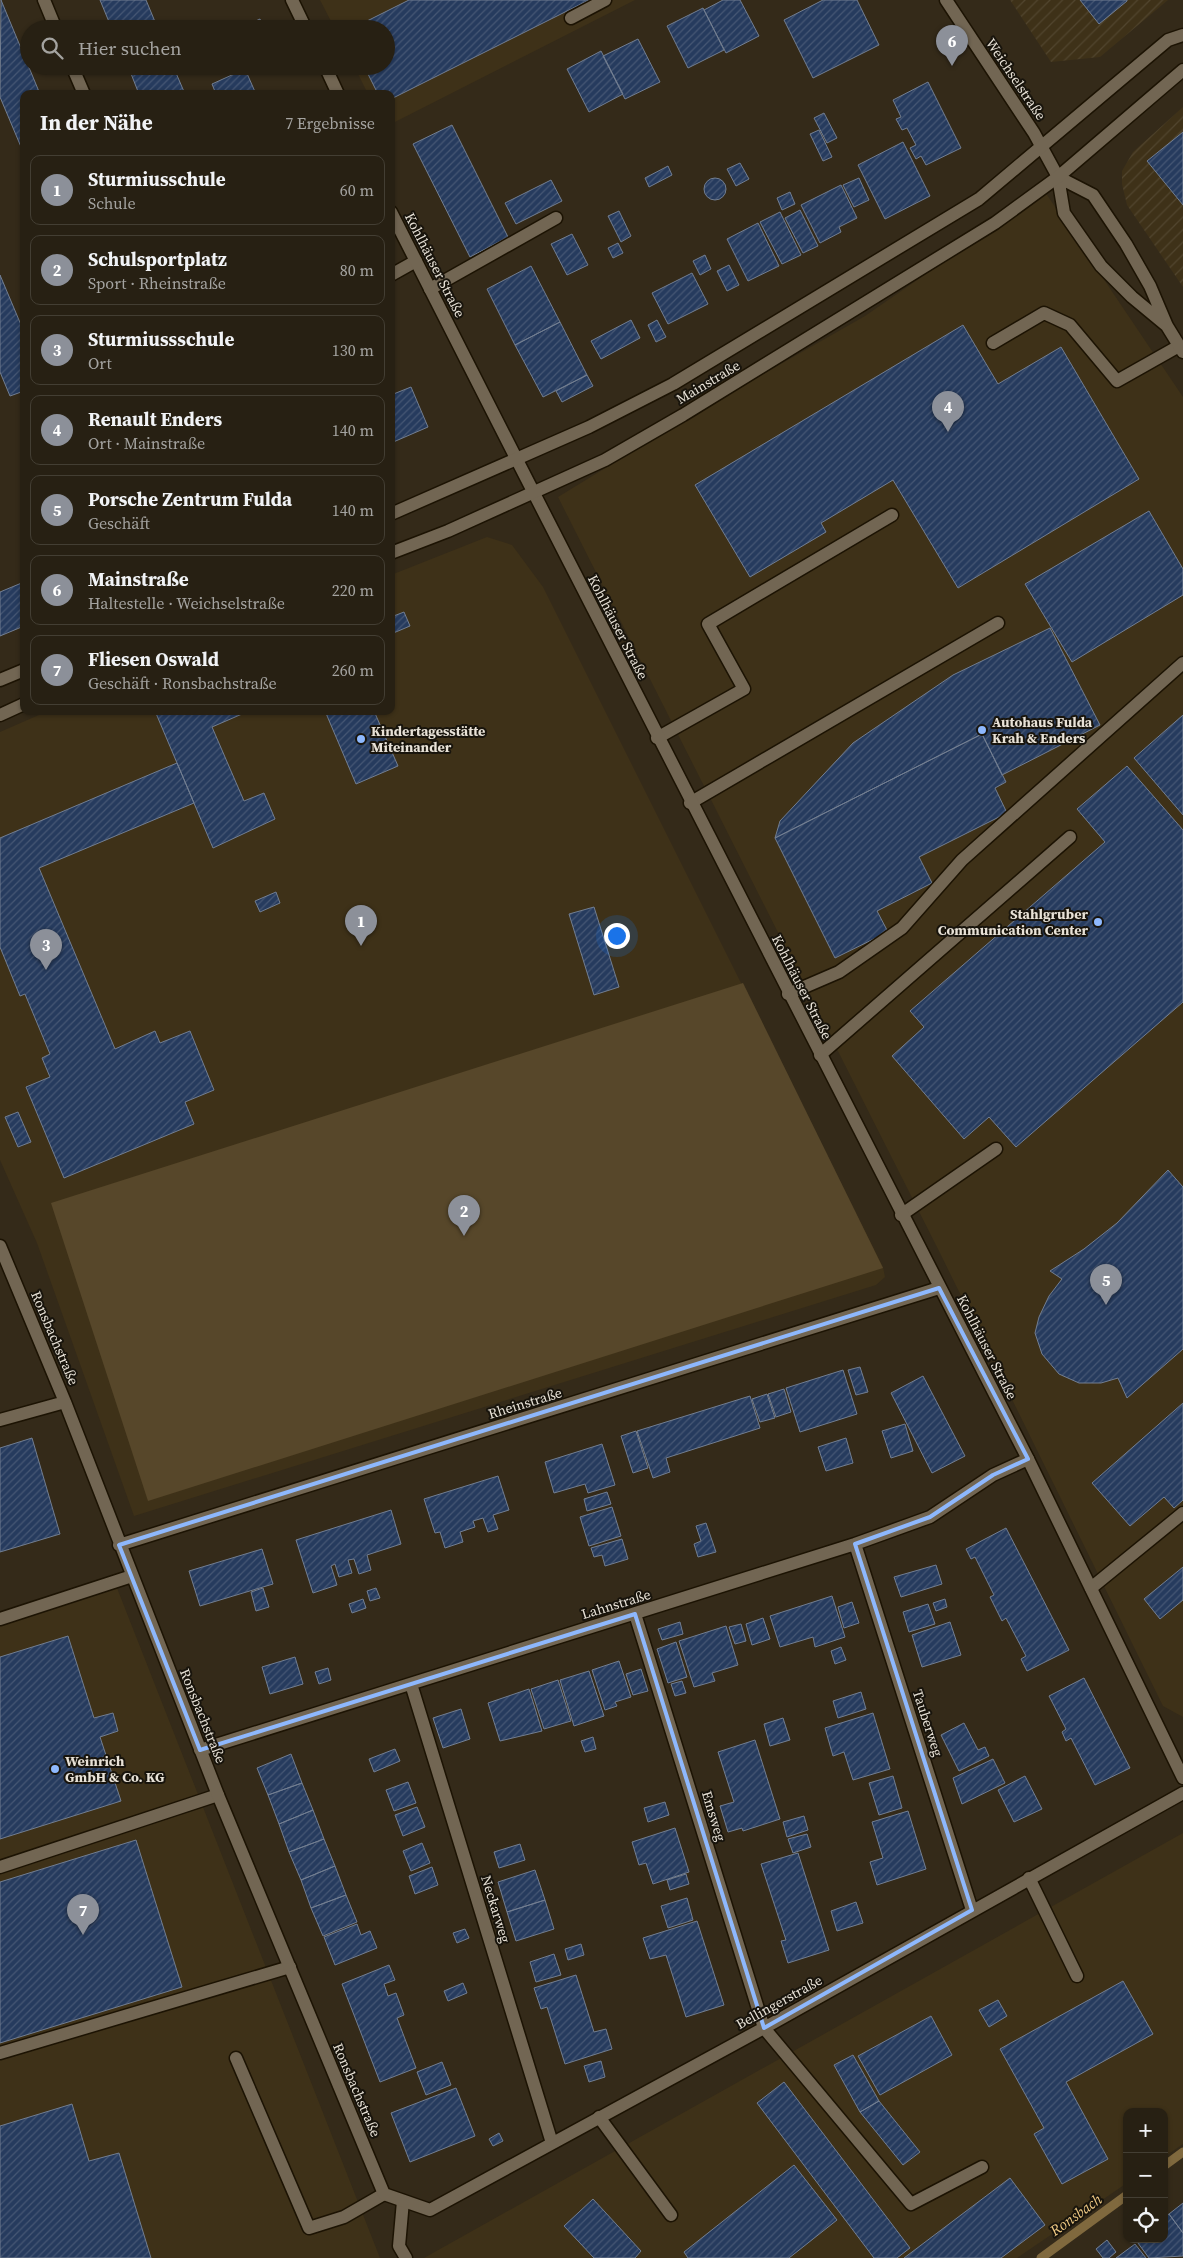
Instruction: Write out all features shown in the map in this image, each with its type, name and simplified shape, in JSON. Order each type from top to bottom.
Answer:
[{"type":"street","points":[[44,0],[52,20]]},
{"type":"street","points":[[292,0],[302,20]]},
{"type":"street","points":[[571,18],[605,0]]},
{"type":"street","name":"Weichselstraße","points":[[946,0],[1042,147],[1058,177],[1064,213],[1101,266],[1132,297],[1167,326]]},
{"type":"street","name":"Mainstraße","points":[[395,512],[517,460],[614,415],[673,384],[978,199],[1168,40],[1183,35]]},
{"type":"street","name":"Mainstraße","points":[[395,551],[448,531],[605,460],[683,415],[995,222],[1058,177],[1183,70]]},
{"type":"street","points":[[76,75],[82,90]]},
{"type":"street","points":[[329,75],[336,90]]},
{"type":"street","name":"Weichselstraße","points":[[1058,177],[1093,195],[1126,244],[1150,286],[1167,326],[1181,349]]},
{"type":"street","points":[[430,289],[556,218]]},
{"type":"street","name":"Kohlhäuser Straße","points":[[395,220],[690,803],[1028,1459],[1183,1778]]},
{"type":"street","points":[[395,273],[416,261]]},
{"type":"street","points":[[993,343],[1044,313],[1070,325],[1117,381],[1181,349]]},
{"type":"street","points":[[658,738],[744,688],[708,624],[892,515]]},
{"type":"street","points":[[690,803],[998,623]]},
{"type":"street","points":[[788,994],[838,972],[902,928],[962,860],[1183,663]]},
{"type":"street","points":[[0,680],[20,672]]},
{"type":"street","points":[[0,715],[20,706]]},
{"type":"street","points":[[820,1055],[1070,837]]},
{"type":"street","points":[[902,1215],[996,1149]]},
{"type":"street","name":"Ronsbachstraße","points":[[0,1246],[65,1402],[119,1545],[218,1795],[384,2194]]},
{"type":"street","name":"Rheinstraße","points":[[119,1545],[939,1288]]},
{"type":"street","points":[[0,1420],[65,1402]]},
{"type":"street","name":"Lahnstraße","points":[[200,1750],[635,1614],[855,1544],[930,1518],[993,1475],[1028,1459]]},
{"type":"street","points":[[1090,1588],[1183,1513]]},
{"type":"street","name":"Tauberweg","points":[[855,1544],[972,1910]]},
{"type":"street","points":[[0,1619],[132,1576]]},
{"type":"street","name":"Emsweg","points":[[635,1614],[764,2028]]},
{"type":"street","name":"Neckarweg","points":[[410,1684],[552,2143]]},
{"type":"street","name":"Bellingerstraße","points":[[384,2194],[430,2210],[764,2028],[1183,1793]]},
{"type":"street","points":[[0,1867],[218,1795]]},
{"type":"street","points":[[1029,1878],[1077,1976]]},
{"type":"street","points":[[0,2053],[290,1967]]},
{"type":"street","points":[[764,2028],[911,2204],[982,2167]]},
{"type":"street","points":[[236,2058],[309,2228],[344,2217],[384,2194]]},
{"type":"street","points":[[599,2117],[671,2215]]},
{"type":"street","points":[[403,2201],[399,2246],[406,2258]]},
{"type":"highlighted area","points":[[939,1288],[1028,1459],[993,1475],[930,1517],[855,1544],[972,1910],[764,2028],[635,1614],[200,1750],[119,1545]]},
{"type":"shaded area","points":[[320,0],[635,0],[395,122],[395,90],[366,90],[358,75],[395,75],[395,20],[330,20]]},
{"type":"shaded area","points":[[1010,0],[1168,0],[1100,57],[1051,62]]},
{"type":"shaded area","points":[[1183,107],[1183,287],[1127,205],[1122,184],[1122,171],[1133,152]]},
{"type":"shaded area","points":[[1045,192],[1183,397],[1183,1717],[1163,1706],[940,1253],[558,497],[702,409],[865,316]]},
{"type":"shaded area","points":[[487,537],[512,545],[543,587],[883,1267],[885,1277],[876,1285],[134,1516],[37,1243],[0,1160],[0,732],[39,715],[395,715],[395,573]]},
{"type":"shaded area","points":[[743,983],[883,1268],[148,1501],[51,1203]]},
{"type":"shaded area","points":[[115,1583],[380,2258],[0,2258],[0,1617]]},
{"type":"shaded area","points":[[1183,1833],[1183,2144],[1168,2154],[1168,2108],[1123,2108],[1123,2186],[1017,2258],[424,2258]]},
{"type":"building","points":[[1,0],[20,46],[20,75],[32,75],[38,90],[20,90],[20,144],[0,97]]},
{"type":"building","points":[[100,0],[146,0],[154,20],[108,20]]},
{"type":"building","points":[[409,0],[589,0],[395,97],[395,90],[376,90],[368,75],[395,75],[395,20],[369,20]]},
{"type":"building","points":[[723,0],[740,0],[759,36],[726,53],[704,10]]},
{"type":"building","points":[[823,0],[857,0],[879,45],[813,78],[784,20]]},
{"type":"building","points":[[1080,0],[1127,0],[1127,1],[1099,24]]},
{"type":"building","points":[[703,8],[724,50],[688,68],[667,26]]},
{"type":"building","points":[[638,39],[660,82],[625,99],[603,56]]},
{"type":"building","points":[[601,51],[623,94],[589,112],[567,69]]},
{"type":"building","points":[[132,75],[177,75],[183,90],[137,90]]},
{"type":"building","points":[[232,75],[248,75],[254,90],[214,90],[212,84]]},
{"type":"building","points":[[928,82],[961,148],[926,165],[921,156],[916,159],[910,148],[916,145],[907,128],[902,130],[896,119],[901,117],[893,100]]},
{"type":"building","points":[[824,113],[837,138],[827,143],[814,118]]},
{"type":"building","points":[[452,125],[508,237],[470,257],[413,144]]},
{"type":"building","points":[[819,130],[832,157],[823,161],[810,134]]},
{"type":"building","points":[[1183,132],[1183,205],[1147,161]]},
{"type":"building","points":[[903,142],[930,196],[885,219],[858,165]]},
{"type":"building","points":[[740,163],[749,179],[736,186],[727,169]]},
{"type":"building","points":[[668,166],[672,175],[649,187],[645,178]]},
{"type":"building","points":[[715,178],[723,181],[726,189],[723,197],[715,200],[707,197],[704,189],[707,181]]},
{"type":"building","points":[[859,178],[869,200],[854,207],[843,185]]},
{"type":"building","points":[[551,180],[562,201],[516,224],[505,203]]},
{"type":"building","points":[[841,185],[857,218],[839,227],[841,232],[820,243],[801,205]]},
{"type":"building","points":[[790,192],[795,204],[782,210],[777,198]]},
{"type":"building","points":[[800,210],[818,246],[803,253],[785,218]]},
{"type":"building","points":[[619,211],[631,236],[621,242],[608,216]]},
{"type":"building","points":[[780,212],[801,255],[782,264],[760,222]]},
{"type":"building","points":[[758,223],[779,266],[748,281],[727,239]]},
{"type":"building","points":[[572,234],[588,265],[567,275],[551,244]]},
{"type":"building","points":[[618,243],[623,253],[613,258],[608,248]]},
{"type":"building","points":[[705,255],[711,269],[700,275],[693,261]]},
{"type":"building","points":[[729,265],[739,285],[727,291],[717,271]]},
{"type":"building","points":[[531,266],[560,322],[515,345],[487,289]]},
{"type":"building","points":[[692,273],[708,304],[668,324],[652,293]]},
{"type":"building","points":[[0,275],[20,322],[20,392],[10,396],[0,372]]},
{"type":"building","points":[[631,320],[640,338],[601,359],[591,341]]},
{"type":"building","points":[[657,320],[666,337],[656,342],[648,325]]},
{"type":"building","points":[[560,322],[587,375],[543,397],[515,345]]},
{"type":"building","points":[[963,325],[998,384],[1061,347],[1139,479],[958,588],[893,480],[821,523],[826,532],[750,577],[695,485]]},
{"type":"building","points":[[587,375],[593,386],[562,402],[556,391]]},
{"type":"building","points":[[411,387],[428,427],[395,441],[395,393]]},
{"type":"building","points":[[1149,511],[1183,569],[1183,595],[1072,662],[1025,584]]},
{"type":"building","points":[[20,584],[20,628],[0,636],[0,592]]},
{"type":"building","points":[[404,612],[410,626],[395,632],[395,615]]},
{"type":"building","name":"Autohaus Fulda Krah & Enders","points":[[1050,628],[1100,725],[1002,775],[982,734],[775,838],[780,821],[853,743],[953,675]]},
{"type":"building","points":[[157,715],[240,715],[212,727],[244,801],[264,793],[275,819],[213,848]]},
{"type":"building","name":"Kindertagesstätte Miteinander","points":[[327,715],[376,715],[398,766],[356,784]]},
{"type":"building","points":[[1183,715],[1183,815],[1134,758]]},
{"type":"building","points":[[982,734],[1006,782],[995,788],[1007,813],[919,857],[932,883],[877,911],[888,932],[835,958],[775,838]]},
{"type":"building","points":[[177,763],[194,803],[39,868],[115,1049],[155,1031],[160,1043],[190,1031],[214,1090],[185,1102],[194,1124],[64,1178],[26,1087],[50,1077],[42,1058],[50,1054],[25,994],[20,996],[0,947],[0,838]]},
{"type":"building","name":"Stahlgruber Communication Center","points":[[1127,766],[1183,830],[1183,1002],[1016,1147],[989,1117],[964,1139],[892,1056],[924,1027],[910,1011],[1105,842],[1077,809]]},
{"type":"building","points":[[276,892],[280,903],[260,912],[255,901]]},
{"type":"building","points":[[594,907],[619,987],[594,995],[569,914]]},
{"type":"building","points":[[18,1112],[31,1142],[18,1147],[5,1117]]},
{"type":"building","points":[[1168,1170],[1183,1187],[1183,1349],[1127,1398],[1118,1378],[1101,1383],[1079,1383],[1059,1374],[1042,1354],[1035,1333],[1039,1317],[1049,1296],[1062,1279],[1050,1271],[1084,1249],[1117,1223]]},
{"type":"building","points":[[860,1367],[868,1392],[856,1395],[848,1370]]},
{"type":"building","points":[[843,1370],[857,1414],[800,1432],[786,1388]]},
{"type":"building","points":[[923,1376],[965,1456],[932,1473],[891,1393]]},
{"type":"building","points":[[784,1389],[791,1412],[776,1417],[768,1394]]},
{"type":"building","points":[[767,1394],[775,1418],[760,1422],[752,1399]]},
{"type":"building","points":[[750,1396],[760,1428],[666,1458],[670,1472],[653,1478],[637,1431]]},
{"type":"building","points":[[1183,1403],[1183,1500],[1174,1508],[1164,1497],[1130,1526],[1092,1483]]},
{"type":"building","points":[[905,1424],[913,1451],[891,1458],[882,1431]]},
{"type":"building","points":[[636,1431],[648,1468],[633,1473],[621,1436]]},
{"type":"building","points":[[32,1438],[60,1534],[0,1552],[0,1448]]},
{"type":"building","points":[[846,1438],[853,1463],[826,1471],[818,1447]]},
{"type":"building","points":[[602,1444],[615,1485],[588,1493],[585,1484],[554,1493],[545,1462]]},
{"type":"building","points":[[498,1476],[509,1510],[493,1515],[498,1529],[488,1532],[483,1518],[473,1521],[475,1527],[460,1532],[463,1542],[445,1548],[440,1532],[435,1533],[424,1499]]},
{"type":"building","points":[[607,1492],[611,1504],[587,1511],[584,1499]]},
{"type":"building","points":[[612,1507],[621,1536],[589,1546],[580,1517]]},
{"type":"building","points":[[391,1510],[401,1544],[367,1555],[371,1570],[359,1574],[354,1559],[348,1560],[352,1573],[339,1577],[335,1564],[331,1566],[337,1585],[313,1593],[296,1540]]},
{"type":"building","points":[[706,1523],[716,1552],[698,1557],[694,1544],[701,1541],[696,1526]]},
{"type":"building","points":[[1006,1528],[1069,1650],[1027,1671],[1021,1659],[1026,1656],[1006,1618],[1002,1621],[990,1597],[994,1595],[975,1557],[971,1559],[966,1549]]},
{"type":"building","points":[[622,1539],[628,1559],[605,1566],[602,1555],[594,1557],[591,1548]]},
{"type":"building","points":[[262,1549],[273,1584],[200,1606],[189,1571]]},
{"type":"building","points":[[936,1565],[942,1584],[901,1597],[894,1577]]},
{"type":"building","points":[[1183,1567],[1183,1600],[1160,1619],[1144,1599]]},
{"type":"building","points":[[263,1588],[269,1607],[256,1611],[251,1592]]},
{"type":"building","points":[[376,1588],[380,1598],[370,1601],[367,1591]]},
{"type":"building","points":[[832,1596],[845,1637],[815,1647],[813,1637],[780,1647],[770,1616]]},
{"type":"building","points":[[363,1599],[366,1608],[352,1613],[349,1604]]},
{"type":"building","points":[[945,1599],[947,1607],[936,1611],[933,1603]]},
{"type":"building","points":[[852,1602],[859,1623],[844,1628],[838,1607]]},
{"type":"building","points":[[928,1604],[935,1624],[909,1632],[903,1612]]},
{"type":"building","points":[[763,1618],[770,1639],[752,1645],[746,1624]]},
{"type":"building","points":[[680,1622],[683,1634],[662,1640],[658,1629]]},
{"type":"building","points":[[950,1622],[961,1655],[922,1667],[912,1635]]},
{"type":"building","points":[[741,1624],[746,1641],[735,1644],[729,1627]]},
{"type":"building","points":[[726,1626],[738,1665],[712,1673],[715,1681],[694,1687],[679,1641]]},
{"type":"building","name":"Weinrich GmbH & Co. KG","points":[[68,1636],[94,1718],[113,1713],[118,1731],[100,1737],[121,1801],[0,1839],[0,1657]]},
{"type":"building","points":[[676,1642],[687,1677],[668,1683],[657,1649]]},
{"type":"building","points":[[841,1647],[846,1660],[835,1664],[831,1651]]},
{"type":"building","points":[[295,1657],[303,1684],[270,1694],[262,1667]]},
{"type":"building","points":[[619,1661],[631,1697],[615,1702],[617,1706],[605,1710],[592,1670]]},
{"type":"building","points":[[328,1668],[331,1680],[319,1684],[315,1672]]},
{"type":"building","points":[[641,1669],[648,1691],[633,1695],[626,1674]]},
{"type":"building","points":[[589,1671],[604,1716],[574,1726],[560,1680]]},
{"type":"building","points":[[1084,1678],[1130,1768],[1095,1785],[1071,1738],[1066,1741],[1062,1732],[1066,1729],[1049,1696]]},
{"type":"building","points":[[558,1680],[571,1721],[544,1729],[531,1689]]},
{"type":"building","points":[[682,1681],[686,1693],[675,1696],[671,1684]]},
{"type":"building","points":[[529,1689],[542,1731],[500,1741],[488,1703]]},
{"type":"building","points":[[861,1692],[866,1709],[838,1718],[833,1701]]},
{"type":"building","points":[[461,1709],[470,1739],[443,1748],[433,1718]]},
{"type":"building","points":[[873,1713],[890,1769],[853,1780],[844,1752],[833,1756],[825,1728]]},
{"type":"building","points":[[783,1718],[790,1740],[770,1746],[764,1724]]},
{"type":"building","points":[[964,1723],[978,1750],[985,1747],[989,1756],[959,1771],[941,1735]]},
{"type":"building","points":[[593,1737],[596,1749],[585,1752],[581,1741]]},
{"type":"building","points":[[755,1740],[780,1819],[743,1831],[742,1828],[728,1832],[720,1806],[734,1802],[718,1752]]},
{"type":"building","points":[[395,1749],[400,1761],[374,1772],[369,1759]]},
{"type":"building","points":[[291,1754],[302,1783],[268,1795],[257,1768]]},
{"type":"building","points":[[993,1759],[1005,1783],[962,1804],[953,1778]]},
{"type":"building","points":[[893,1776],[902,1808],[879,1815],[869,1783]]},
{"type":"building","points":[[1025,1776],[1042,1809],[1014,1822],[998,1790]]},
{"type":"building","points":[[408,1782],[416,1803],[394,1811],[386,1790]]},
{"type":"building","points":[[302,1783],[313,1810],[279,1824],[268,1795]]},
{"type":"building","points":[[665,1802],[669,1815],[648,1822],[644,1808]]},
{"type":"building","points":[[417,1807],[425,1827],[403,1836],[395,1815]]},
{"type":"building","points":[[313,1810],[324,1839],[289,1852],[279,1824]]},
{"type":"building","points":[[908,1811],[926,1869],[877,1885],[870,1862],[883,1858],[872,1822]]},
{"type":"building","points":[[804,1816],[808,1830],[787,1837],[783,1822]]},
{"type":"building","points":[[675,1828],[689,1872],[653,1884],[646,1863],[639,1865],[632,1842]]},
{"type":"building","points":[[807,1834],[811,1847],[793,1853],[788,1839]]},
{"type":"building","points":[[324,1839],[335,1866],[301,1880],[289,1852]]},
{"type":"building","points":[[136,1840],[182,1987],[0,2043],[0,1882]]},
{"type":"building","points":[[422,1843],[430,1863],[411,1871],[403,1851]]},
{"type":"building","points":[[520,1844],[525,1860],[499,1868],[494,1852]]},
{"type":"building","points":[[798,1853],[829,1950],[788,1963],[781,1941],[786,1940],[761,1864]]},
{"type":"building","points":[[335,1866],[346,1895],[311,1908],[301,1880]]},
{"type":"building","points":[[432,1867],[438,1885],[415,1894],[409,1876]]},
{"type":"building","points":[[535,1870],[545,1900],[507,1912],[498,1882]]},
{"type":"building","points":[[686,1874],[689,1884],[670,1890],[667,1880]]},
{"type":"building","points":[[346,1895],[357,1922],[323,1936],[311,1908]]},
{"type":"building","points":[[687,1898],[693,1920],[668,1928],[661,1906]]},
{"type":"building","points":[[545,1900],[554,1929],[516,1941],[507,1912]]},
{"type":"building","points":[[856,1902],[863,1923],[837,1931],[831,1911]]},
{"type":"building","points":[[697,1921],[724,2005],[686,2017],[666,1955],[650,1959],[643,1938]]},
{"type":"building","points":[[357,1924],[361,1935],[370,1931],[377,1948],[335,1965],[324,1937]]},
{"type":"building","points":[[465,1929],[469,1938],[457,1943],[453,1933]]},
{"type":"building","points":[[581,1944],[584,1955],[568,1960],[565,1949]]},
{"type":"building","points":[[554,1954],[561,1975],[536,1982],[530,1962]]},
{"type":"building","points":[[389,1965],[395,1980],[384,1984],[388,1996],[396,1993],[404,2015],[397,2018],[416,2068],[380,2082],[342,1984]]},
{"type":"building","points":[[576,1975],[594,2032],[606,2029],[612,2049],[565,2064],[547,2007],[541,2009],[534,1988]]},
{"type":"building","points":[[1123,1981],[1153,2034],[1066,2082],[1108,2159],[1062,2184],[1034,2134],[1044,2128],[1000,2049]]},
{"type":"building","points":[[463,1983],[467,1993],[448,2001],[444,1991]]},
{"type":"building","points":[[998,2000],[1007,2016],[989,2027],[979,2010]]},
{"type":"building","points":[[931,2016],[952,2055],[880,2095],[858,2056]]},
{"type":"building","points":[[853,2055],[879,2101],[860,2112],[834,2065]]},
{"type":"building","points":[[601,2061],[605,2077],[589,2082],[584,2066]]},
{"type":"building","points":[[442,2062],[451,2085],[426,2095],[417,2072]]},
{"type":"building","points":[[784,2082],[910,2248],[897,2258],[874,2258],[757,2103]]},
{"type":"building","points":[[456,2088],[475,2136],[410,2162],[391,2113]]},
{"type":"building","points":[[879,2101],[920,2152],[903,2165],[860,2112]]},
{"type":"building","points":[[72,2104],[89,2161],[119,2153],[151,2258],[0,2258],[0,2126]]},
{"type":"building","points":[[499,2133],[503,2141],[493,2146],[489,2139]]},
{"type":"building","points":[[794,2165],[837,2220],[789,2258],[688,2258],[684,2252]]},
{"type":"building","points":[[1010,2178],[1045,2225],[1001,2258],[904,2258]]},
{"type":"building","points":[[593,2199],[641,2251],[635,2258],[594,2258],[564,2226]]},
{"type":"building","points":[[1183,2203],[1183,2233],[1169,2214]]},
{"type":"building","points":[[1168,2215],[1183,2233],[1183,2256],[1149,2258],[1138,2243],[1168,2243]]},
{"type":"building","points":[[1107,2240],[1116,2252],[1109,2258],[1103,2258],[1096,2249]]},
{"type":"building","points":[[1135,2244],[1146,2258],[1116,2258]]},
{"type":"waterway","name":"Ronsbach","points":[[1168,2163],[1183,2152]]},
{"type":"waterway","name":"Ronsbach","points":[[1041,2258],[1123,2198]]},
{"type":"place","name":"Mainstraße","points":[[952,66]]},
{"type":"place","name":"Renault Enders","points":[[948,432]]},
{"type":"place","name":"Autohaus Fulda Krah & Enders","points":[[982,730]]},
{"type":"place","name":"Kindertagesstätte Miteinander","points":[[361,739]]},
{"type":"place","name":"Stahlgruber Communication Center","points":[[1098,922]]},
{"type":"place","name":"Sturmiusschule","points":[[361,946]]},
{"type":"place","name":"Sturmiussschule","points":[[46,970]]},
{"type":"place","name":"Schulsportplatz","points":[[464,1236]]},
{"type":"place","name":"Porsche Zentrum Fulda","points":[[1106,1305]]},
{"type":"place","name":"Weinrich GmbH & Co. KG","points":[[55,1769]]},
{"type":"place","name":"Fliesen Oswald","points":[[83,1935]]}]
